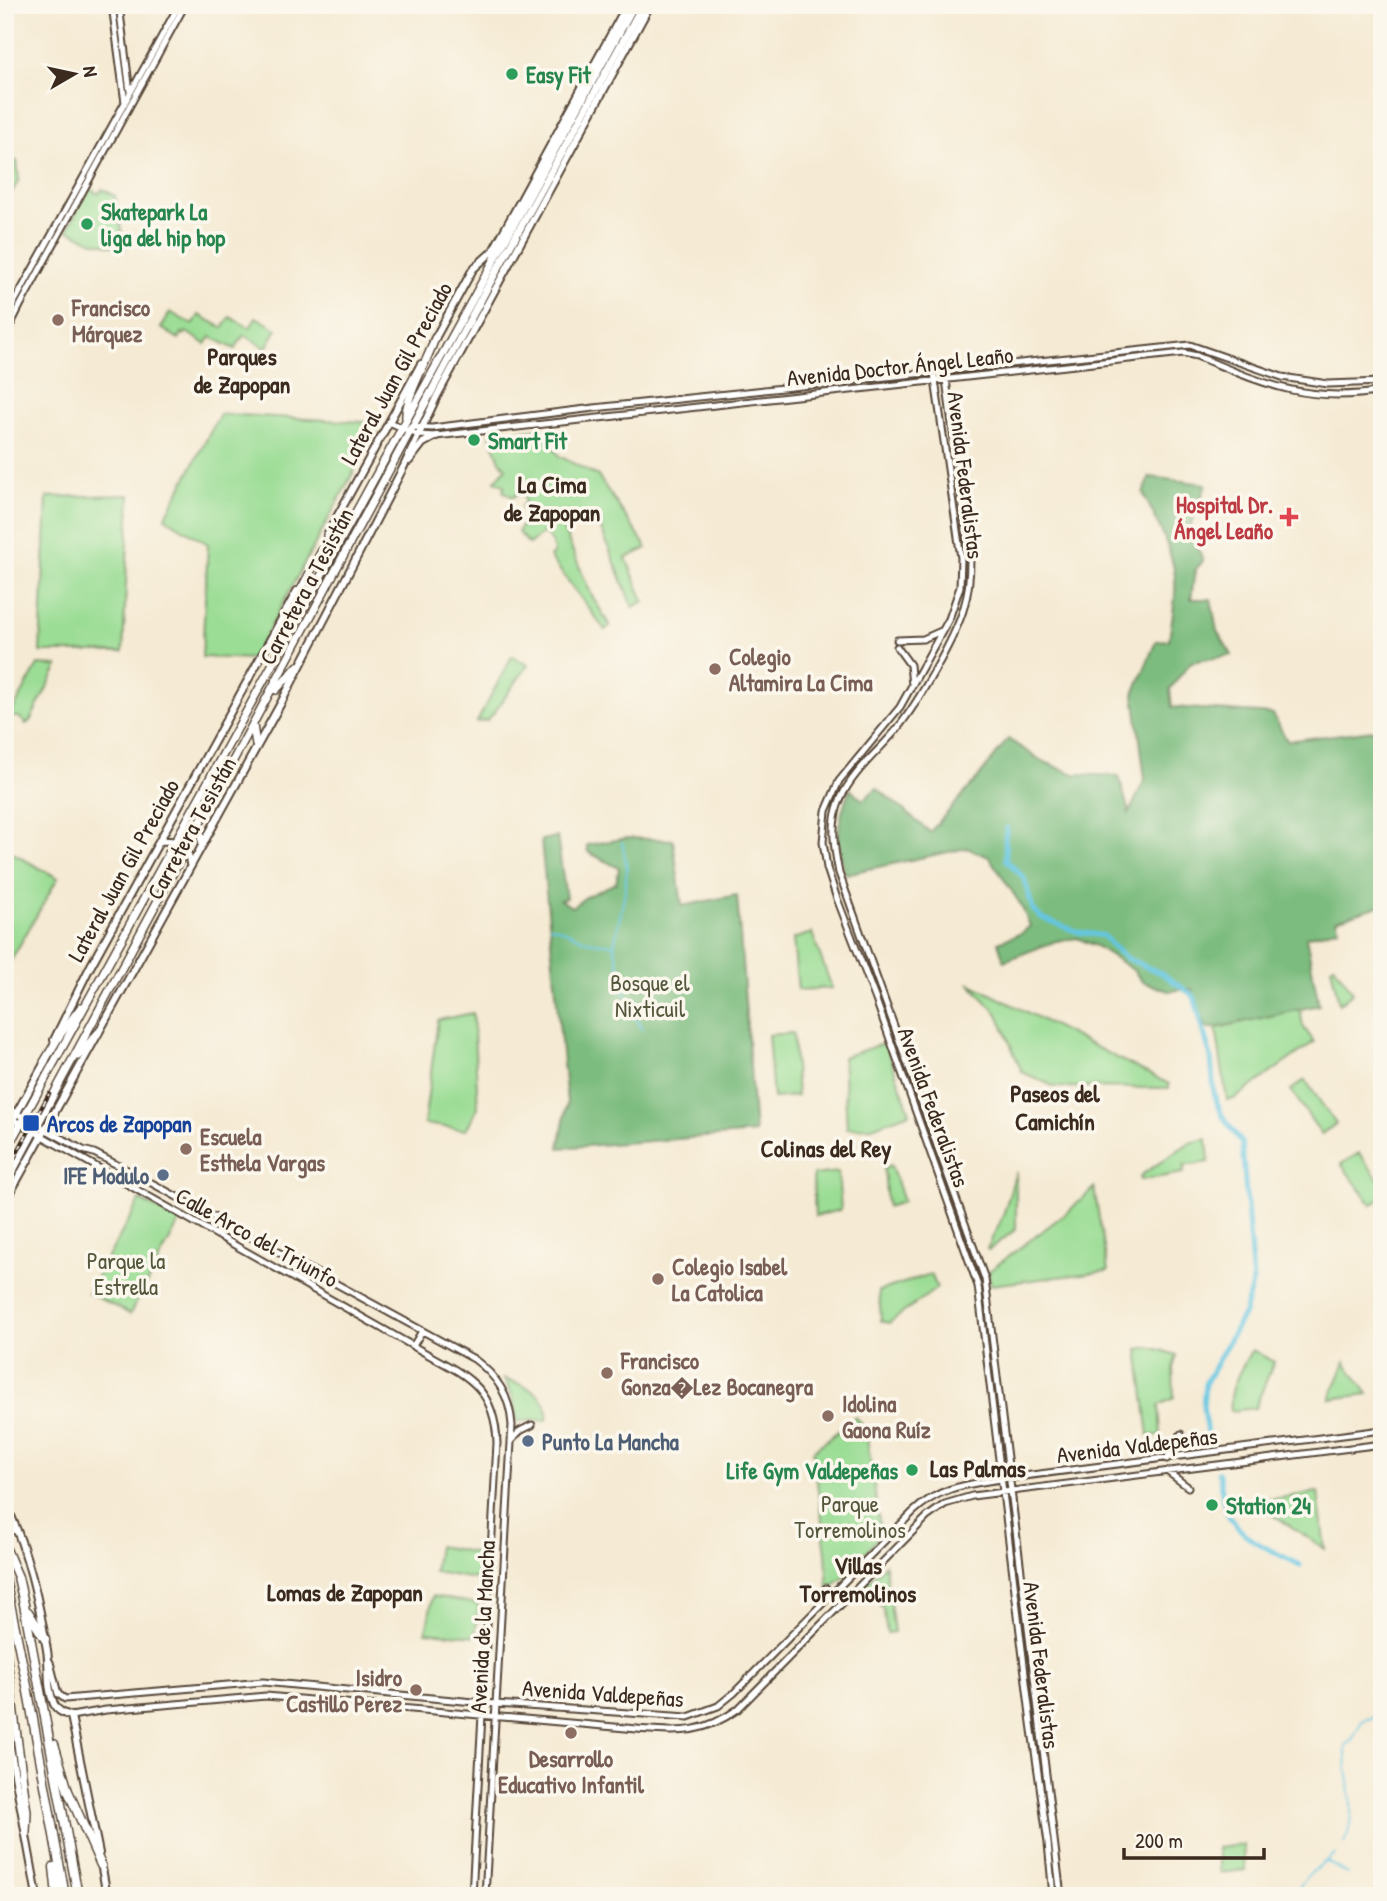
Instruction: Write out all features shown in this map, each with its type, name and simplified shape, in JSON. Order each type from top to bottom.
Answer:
[{"type":"highway","points":[[5,1547],[18,1577],[24,1604],[78,1896]]},
{"type":"highway","points":[[5,1579],[65,1896]]},
{"type":"highway","points":[[24,1604],[45,1639]]},
{"type":"highway","points":[[42,1707],[64,1780],[101,1865]]},
{"type":"highway","points":[[37,1746],[57,1896]]},
{"type":"main road","name":"Lateral Juan Gil Preciado","points":[[5,1134],[18,1119],[72,1002],[473,269],[493,251],[544,162],[627,5]]},
{"type":"main road","name":"Carretera a Tesistán","points":[[5,1152],[18,1119],[91,996],[544,162],[634,5]]},
{"type":"main road","name":"Carretera a Tesistán","points":[[5,1185],[40,1131],[65,1074],[185,848],[415,431],[643,5]]},
{"type":"main road","points":[[520,237],[650,5]]},
{"type":"main road","points":[[403,424],[405,408],[435,338]]},
{"type":"main road","points":[[404,466],[415,431]]},
{"type":"main road","points":[[404,466],[423,443],[436,436]]},
{"type":"main road","name":"Carretera Tesistán","points":[[5,1202],[40,1131],[98,1033],[190,866],[404,466]]},
{"type":"main road","points":[[302,610],[297,597],[327,541],[329,532]]},
{"type":"main road","points":[[266,701],[298,666]]},
{"type":"main road","points":[[253,724],[256,745]]},
{"type":"main road","points":[[198,825],[202,844]]},
{"type":"main road","points":[[159,841],[176,840],[189,854],[190,866]]},
{"type":"main road","points":[[44,1062],[60,1035],[91,996]]},
{"type":"main road","points":[[65,1074],[98,1033]]},
{"type":"main road","points":[[5,1503],[22,1540],[33,1575],[50,1662],[49,1678],[54,1704],[59,1711],[71,1716],[107,1896]]},
{"type":"main road","points":[[5,1518],[22,1540]]},
{"type":"main road","points":[[5,1646],[27,1812],[26,1833]]},
{"type":"main road","points":[[5,1720],[37,1896]]},
{"type":"street","points":[[112,5],[128,102]]},
{"type":"street","points":[[119,5],[130,93]]},
{"type":"street","points":[[5,336],[126,112],[130,93],[179,5]]},
{"type":"street","points":[[5,320],[185,5]]},
{"type":"street","name":"Avenida Doctor Ángel Leaño","points":[[945,375],[1190,345],[1294,379],[1328,384],[1382,382]]},
{"type":"street","name":"Avenida Doctor Ángel Leaño","points":[[415,431],[436,436],[935,376],[1183,353],[1282,390],[1327,395],[1382,391]]},
{"type":"street","name":"Avenida Federalistas","points":[[945,375],[970,559],[964,607],[940,658],[911,709],[845,790],[836,812],[834,839],[839,873],[985,1279],[1061,1896]]},
{"type":"street","name":"Avenida Federalistas","points":[[935,376],[962,566],[957,598],[944,629],[911,688],[887,723],[838,781],[826,811],[823,842],[827,868],[836,896],[976,1275],[1048,1843],[1052,1896]]},
{"type":"street","name":"Avenida Doctor Ángel Leaño","points":[[415,431],[594,408],[877,383]]},
{"type":"street","points":[[390,421],[415,431]]},
{"type":"street","points":[[485,422],[486,429]]},
{"type":"street","points":[[911,688],[910,665],[897,644],[923,639],[944,629]]},
{"type":"street","name":"Calle Arco del Triunfo","points":[[5,1107],[18,1119]]},
{"type":"street","name":"Calle Arco del Triunfo","points":[[5,1115],[40,1131],[413,1346],[474,1384],[486,1396]]},
{"type":"street","name":"Calle Arco del Triunfo","points":[[40,1131],[94,1153],[137,1175],[485,1367]]},
{"type":"street","points":[[413,1346],[422,1331]]},
{"type":"street","name":"Avenida de la Mancha","points":[[485,1367],[501,1386],[509,1404],[512,1425],[485,1896]]},
{"type":"street","name":"Avenida de la Mancha","points":[[472,1896],[497,1443],[494,1413],[486,1396]]},
{"type":"street","points":[[511,1441],[520,1431],[532,1425]]},
{"type":"street","points":[[1381,1430],[1382,1442]]},
{"type":"street","name":"Avenida Valdepeñas","points":[[50,1662],[58,1694],[67,1699],[263,1682],[680,1718],[707,1712],[734,1693],[929,1498],[954,1487],[1381,1430]]},
{"type":"street","points":[[1167,1459],[1181,1434]]},
{"type":"street","points":[[1311,1440],[1313,1453]]},
{"type":"street","name":"Avenida Valdepeñas","points":[[71,1716],[106,1710],[266,1696],[682,1732],[701,1729],[714,1724],[744,1703],[936,1510],[965,1497],[1238,1464],[1382,1442]]},
{"type":"street","points":[[1236,1451],[1238,1464]]},
{"type":"street","points":[[1168,1472],[1188,1487]]},
{"type":"street","points":[[929,1498],[936,1510]]},
{"type":"street","points":[[818,1608],[826,1588]]},
{"type":"street","points":[[734,1693],[744,1703]]},
{"type":"street","points":[[106,1696],[102,1703],[106,1710]]},
{"type":"street","points":[[1031,1723],[1040,1721]]},
{"type":"green space","points":[[17,161],[19,180],[5,204],[5,162]]},
{"type":"green space","points":[[89,189],[99,194],[102,189],[115,196],[125,249],[91,241],[67,230]]},
{"type":"green space","points":[[170,312],[193,325],[199,315],[223,328],[230,317],[250,328],[256,317],[277,329],[266,348],[244,335],[235,349],[211,337],[206,344],[186,332],[184,335],[182,333],[179,339],[161,328]]},
{"type":"green space","points":[[220,414],[380,423],[253,659],[202,657],[208,544],[165,518]]},
{"type":"green space","name":"La Cima de Zapopan","points":[[542,428],[559,456],[598,476],[647,548],[626,558],[644,601],[633,607],[595,514],[562,526],[591,594],[610,626],[605,630],[550,557],[554,552],[552,543],[544,532],[529,544],[518,532],[529,512],[521,507],[525,502],[524,496],[519,493],[513,497],[503,491],[505,486],[495,481],[506,468],[500,461],[490,434]]},
{"type":"green space","points":[[1150,477],[1206,484],[1190,528],[1203,561],[1195,570],[1191,599],[1211,599],[1217,631],[1232,655],[1191,662],[1170,689],[1172,707],[1273,714],[1287,741],[1382,729],[1382,905],[1336,920],[1339,928],[1306,937],[1319,1005],[1216,1028],[1206,1028],[1192,989],[1168,991],[1143,982],[1133,970],[1096,946],[1077,938],[1056,941],[1004,961],[998,942],[1022,933],[1030,926],[1021,905],[989,857],[967,848],[845,874],[840,851],[840,821],[850,789],[863,800],[877,788],[930,832],[1008,739],[1042,761],[1074,774],[1119,776],[1129,813],[1145,779],[1134,694],[1156,641],[1169,640],[1175,595],[1171,559],[1161,530],[1143,493]]},
{"type":"green space","points":[[130,495],[123,652],[40,652],[47,497]]},
{"type":"green space","points":[[512,656],[528,665],[493,714],[487,720],[477,722]]},
{"type":"green space","points":[[38,665],[58,666],[26,724],[19,717],[9,717]]},
{"type":"green space","name":"Bosque el Nixticuil","points":[[557,837],[566,898],[560,900],[572,907],[587,896],[616,883],[619,868],[588,852],[587,845],[627,838],[673,840],[682,906],[737,895],[755,1133],[559,1148],[567,1103],[541,840]]},
{"type":"green space","points":[[5,849],[58,878],[10,962],[5,960]]},
{"type":"green space","points":[[812,933],[832,988],[798,990],[793,939]]},
{"type":"green space","points":[[1334,965],[1353,992],[1339,1004],[1331,967]]},
{"type":"green space","points":[[969,983],[1169,1084],[1169,1088],[1055,1087],[1022,1072],[998,1014]]},
{"type":"green space","points":[[1300,1009],[1303,1026],[1314,1042],[1234,1099],[1227,1100],[1216,1028]]},
{"type":"green space","points":[[473,1013],[478,1107],[466,1130],[424,1124],[438,1020]]},
{"type":"green space","points":[[793,1033],[797,1096],[773,1098],[768,1035]]},
{"type":"green space","points":[[885,1043],[910,1113],[872,1127],[847,1128],[843,1057]]},
{"type":"green space","points":[[1305,1080],[1336,1124],[1321,1134],[1291,1090]]},
{"type":"green space","points":[[1207,1139],[1209,1162],[1184,1166],[1184,1173],[1141,1180],[1140,1176],[1189,1143]]},
{"type":"green space","points":[[1359,1153],[1382,1184],[1382,1197],[1372,1205],[1341,1164]]},
{"type":"green space","points":[[891,1165],[903,1202],[887,1207],[884,1168]]},
{"type":"green space","points":[[838,1172],[841,1210],[815,1216],[813,1175]]},
{"type":"green space","points":[[1016,1172],[1016,1229],[989,1250],[987,1249],[1003,1216]]},
{"type":"green space","points":[[1094,1188],[1108,1271],[991,1285],[988,1272],[1070,1210]]},
{"type":"green space","name":"Parque la Estrella","points":[[140,1200],[180,1221],[130,1314],[88,1293]]},
{"type":"green space","points":[[931,1274],[937,1288],[889,1323],[881,1321],[879,1291]]},
{"type":"green space","points":[[1150,1347],[1177,1355],[1173,1368],[1174,1398],[1159,1405],[1161,1435],[1149,1436],[1138,1349]]},
{"type":"green space","points":[[1252,1350],[1274,1362],[1255,1408],[1231,1411],[1233,1387]]},
{"type":"green space","points":[[1345,1362],[1368,1394],[1330,1399]]},
{"type":"green space","points":[[504,1379],[520,1384],[541,1397],[545,1403],[547,1420],[517,1421],[513,1398]]},
{"type":"green space","name":"Parque Torremolinos","points":[[856,1417],[866,1430],[881,1535],[842,1579],[828,1589],[813,1451]]},
{"type":"green space","points":[[1318,1492],[1325,1549],[1254,1502]]},
{"type":"green space","points":[[438,1546],[489,1555],[487,1581],[434,1572]]},
{"type":"green space","points":[[885,1564],[894,1632],[887,1633],[883,1608],[863,1587]]},
{"type":"green space","points":[[433,1596],[479,1604],[475,1636],[426,1632]]},
{"type":"green space","points":[[1243,1845],[1245,1870],[1220,1873],[1217,1848]]},
{"type":"waterway","points":[[1007,828],[1006,860],[1024,878],[1033,910],[1042,918],[1078,932],[1104,936],[1126,958],[1163,974],[1194,996],[1211,1058],[1214,1094],[1222,1115],[1242,1144],[1253,1281],[1244,1313],[1205,1384],[1203,1406],[1209,1449]]},
{"type":"waterway","points":[[622,842],[627,868],[614,945],[628,1005],[643,1030]]},
{"type":"waterway","points":[[550,926],[587,941],[613,945]]},
{"type":"waterway","points":[[1218,1472],[1226,1510],[1239,1529],[1258,1543],[1300,1565]]},
{"type":"waterway","points":[[1344,1843],[1351,1819],[1346,1745],[1351,1742],[1363,1720],[1375,1717],[1382,1719]]},
{"type":"waterway","points":[[1293,1896],[1307,1876],[1335,1854]]},
{"type":"waterway","points":[[1327,1862],[1347,1874]]},
{"type":"railway","points":[[5,1175],[49,1094]]},
{"type":"place","name":"Easy Fit","points":[[512,74]]},
{"type":"place","name":"Skatepark La liga del hip hop","points":[[87,224]]},
{"type":"place","name":"Francisco Márquez","points":[[58,320]]},
{"type":"place","name":"Smart Fit","points":[[474,440]]},
{"type":"place","name":"Hospital Dr. Ángel Leaño","points":[[1289,517]]},
{"type":"place","name":"Colegio Altamira La Cima","points":[[715,669]]},
{"type":"place","name":"Arcos de Zapopan","points":[[31,1123]]},
{"type":"place","name":"Escuela Esthela Vargas","points":[[186,1149]]},
{"type":"place","name":"IFE Modulo","points":[[163,1175]]},
{"type":"place","name":"Colegio Isabel La Catolica","points":[[658,1279]]},
{"type":"place","name":"Francisco Gonza�Lez Bocanegra","points":[[607,1373]]},
{"type":"place","name":"Idolina Gaona Ruíz","points":[[828,1416]]},
{"type":"place","name":"Punto La Mancha","points":[[528,1441]]},
{"type":"place","name":"Life Gym Valdepeñas","points":[[912,1470]]},
{"type":"place","name":"Station 24","points":[[1212,1505]]},
{"type":"place","name":"Isidro Castillo Perez","points":[[416,1690]]},
{"type":"place","name":"Desarrollo Educativo Infantil","points":[[571,1733]]},
{"type":"district","name":"Parques de Zapopan","points":[[242,370]]},
{"type":"district","name":"La Cima de Zapopan","points":[[552,498]]},
{"type":"district","name":"Paseos del Camichín","points":[[1055,1107]]},
{"type":"district","name":"Colinas del Rey","points":[[826,1148]]},
{"type":"district","name":"Las Palmas","points":[[978,1468]]},
{"type":"district","name":"Villas Torremolinos","points":[[858,1579]]},
{"type":"district","name":"Lomas de Zapopan","points":[[345,1592]]}]
